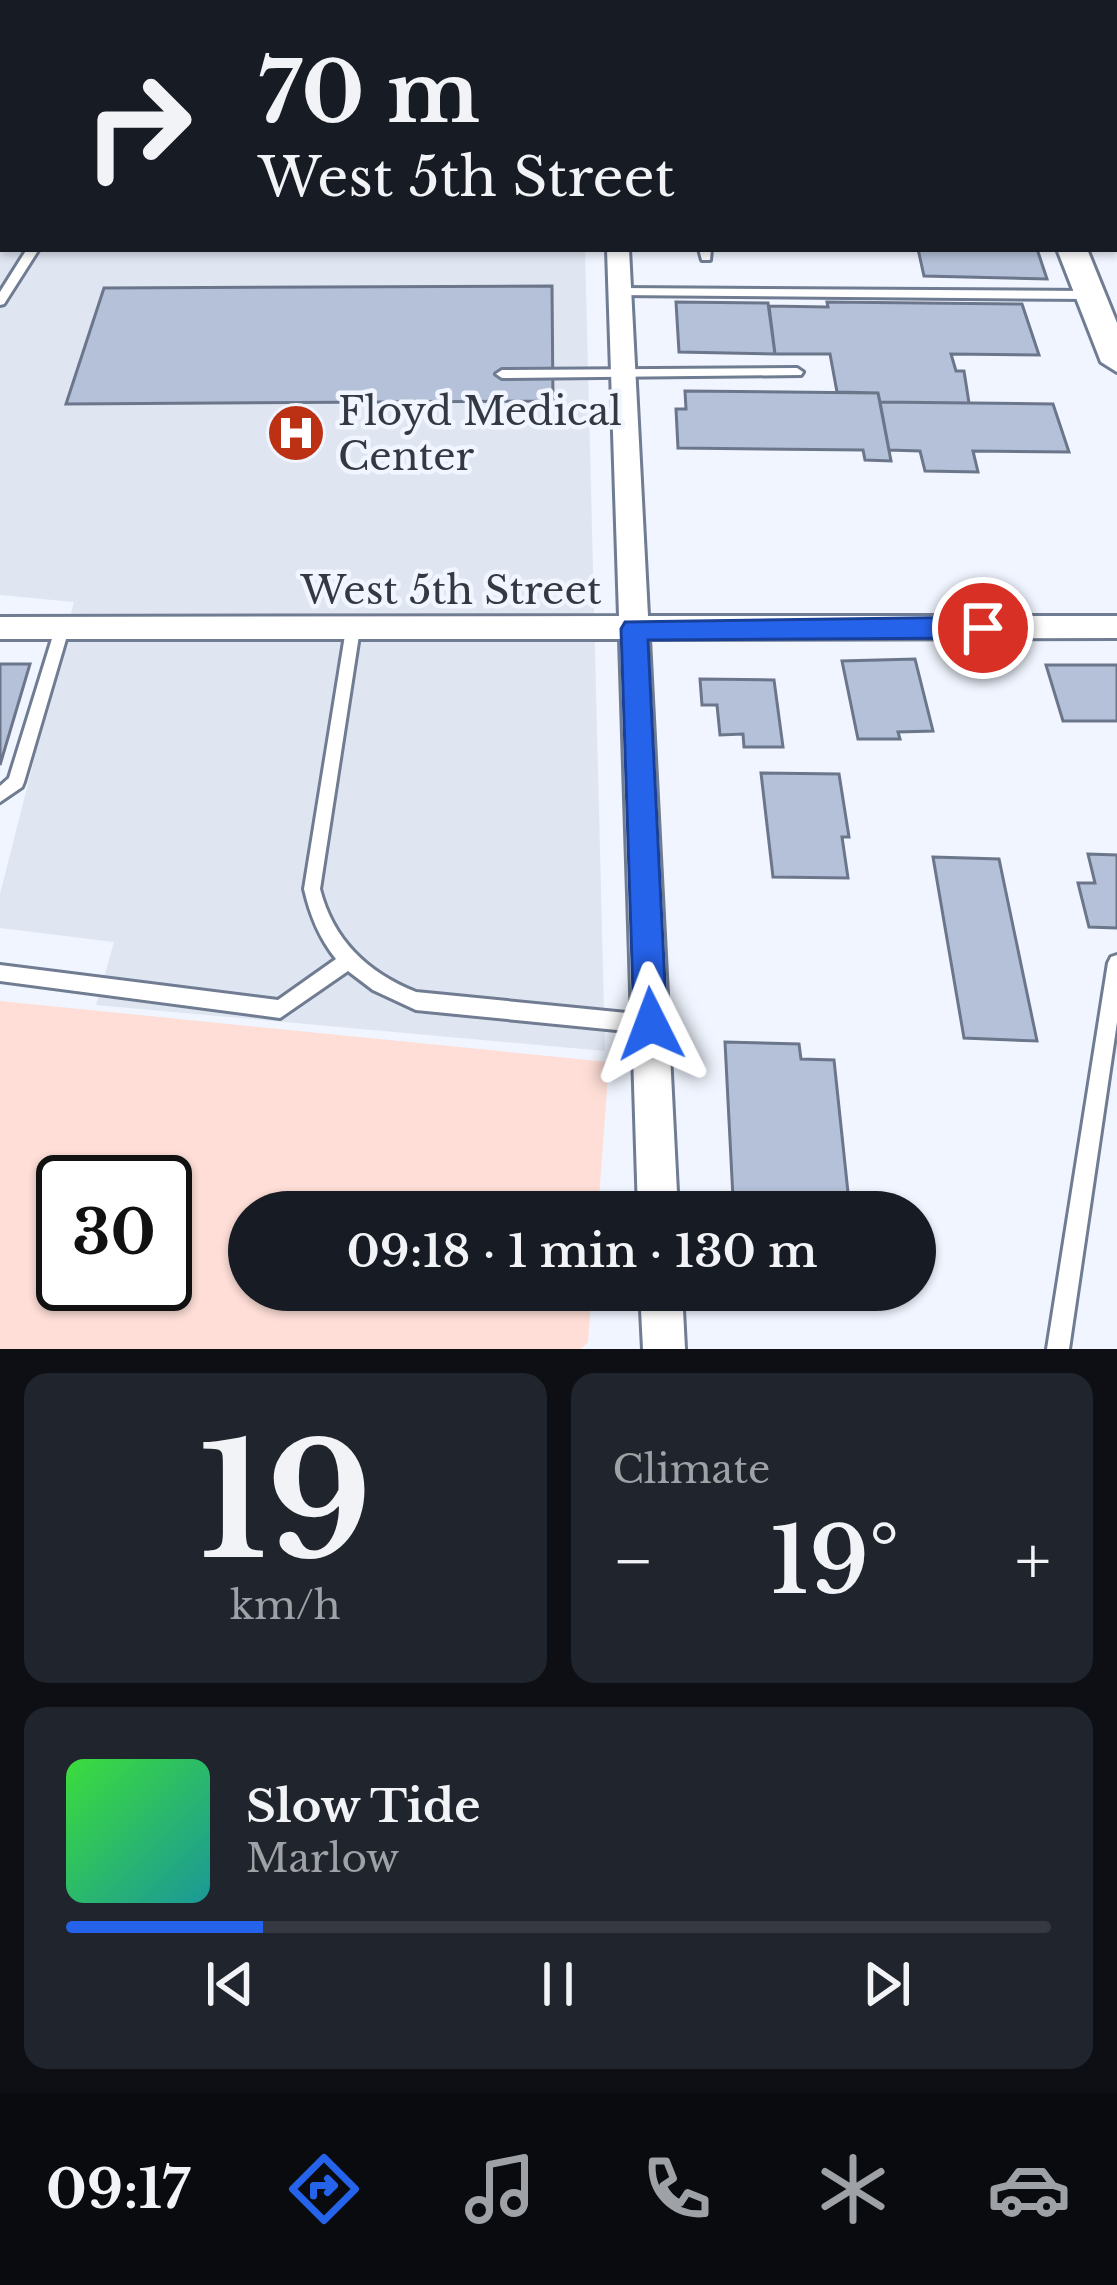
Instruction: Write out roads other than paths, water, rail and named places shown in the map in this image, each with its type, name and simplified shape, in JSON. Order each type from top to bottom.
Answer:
[{"type":"street","points":[[619,252],[657,1191]]},
{"type":"street","points":[[1073,252],[1117,362]]},
{"type":"street","name":"West 5th Street","points":[[0,628],[1117,627]]},
{"type":"street","points":[[663,1311],[664,1349]]},
{"type":"lane","points":[[0,301],[31,252]]},
{"type":"lane","points":[[620,292],[1089,295]]},
{"type":"lane","points":[[502,374],[796,372]]},
{"type":"lane","points":[[0,795],[16,782],[62,629]]},
{"type":"lane","points":[[353,629],[312,889],[316,916],[349,960],[392,993],[416,1001],[651,1024]]},
{"type":"lane","points":[[0,973],[280,1009],[349,960]]},
{"type":"lane","points":[[1058,1349],[1117,963]]},
{"type":"place","name":"Floyd Medical Center","points":[[296,433]]}]
